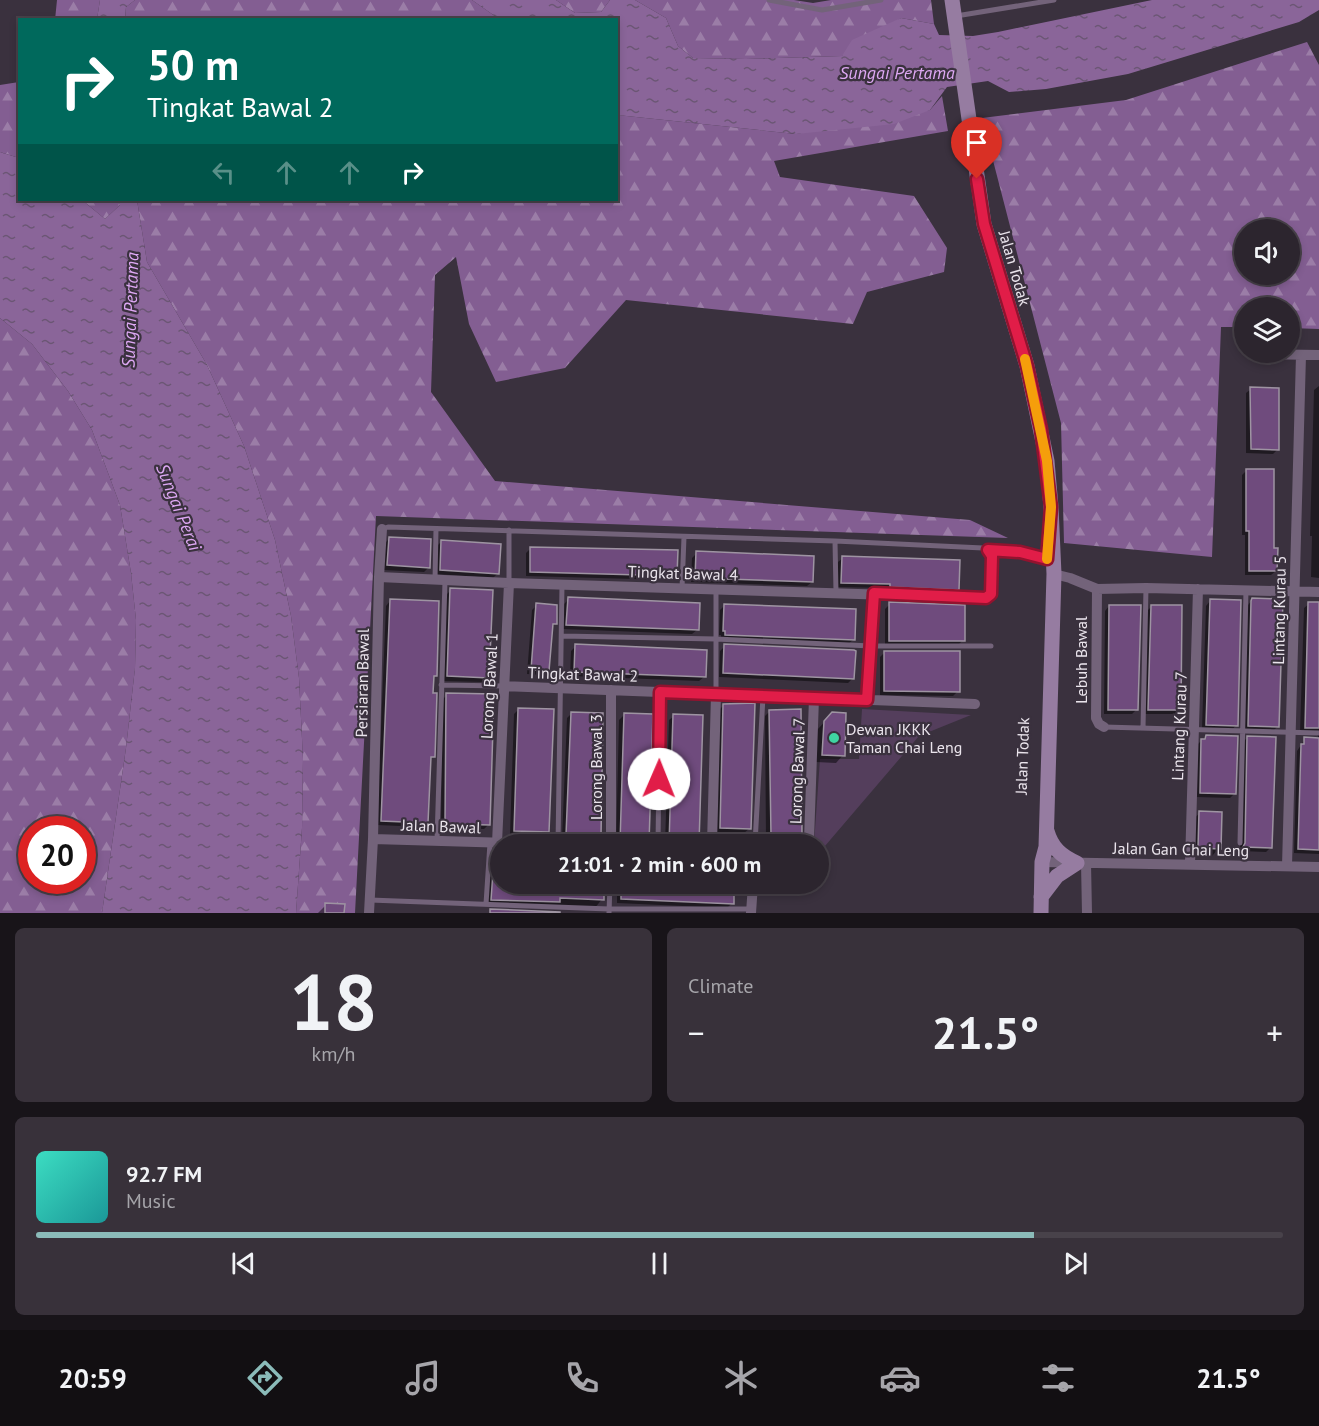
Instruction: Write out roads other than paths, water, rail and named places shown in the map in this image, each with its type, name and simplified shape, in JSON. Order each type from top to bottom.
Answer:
[{"type":"main road","name":"Jalan Todak","points":[[952,0],[984,224],[1027,366],[1047,461],[1054,574],[1046,847],[1042,862],[1041,913]]},
{"type":"main road","name":"Jalan Todak","points":[[1042,862],[1038,846],[1047,559],[1051,507]]},
{"type":"main road","points":[[1046,828],[1055,849],[1068,859],[1082,863]]},
{"type":"main road","points":[[1041,897],[1057,876],[1082,863]]},
{"type":"street","points":[[1300,355],[1319,355]]},
{"type":"street","name":"Lintang Kurau 5","points":[[1287,866],[1300,363]]},
{"type":"street","name":"Persiaran Bawal","points":[[369,913],[382,529]]},
{"type":"street","points":[[988,550],[1020,552],[1047,559]]},
{"type":"street","name":"Tingkat Bawal 4","points":[[379,577],[509,584],[986,598],[991,594],[992,556],[988,550]]},
{"type":"street","points":[[1054,574],[1071,578],[1097,589],[1319,592]]},
{"type":"street","name":"Lorong Bawal 1","points":[[494,834],[509,584]]},
{"type":"street","name":"Lebuh Bawal","points":[[1097,589],[1096,718],[1104,727]]},
{"type":"street","name":"Lintang Kurau 7","points":[[1190,864],[1198,589]]},
{"type":"street","points":[[867,700],[874,593]]},
{"type":"street","name":"Tingkat Bawal 2","points":[[504,686],[975,704]]},
{"type":"street","name":"Lorong Bawal 3","points":[[611,690],[611,834]]},
{"type":"street","points":[[712,834],[716,694]]},
{"type":"street","name":"Lorong Bawal 7","points":[[809,834],[814,698]]},
{"type":"street","name":"Jalan Bawal","points":[[373,839],[490,843]]},
{"type":"street","name":"Jalan Gan Chai Leng","points":[[1042,862],[1319,867]]},
{"type":"street","points":[[1082,863],[1087,913]]},
{"type":"street","points":[[751,911],[752,894]]},
{"type":"lane","points":[[769,0],[822,10],[881,0]]},
{"type":"lane","points":[[955,21],[1054,0]]},
{"type":"lane","points":[[382,529],[388,527],[509,530],[835,541],[988,550]]},
{"type":"lane","points":[[436,529],[440,580],[441,685],[437,842]]},
{"type":"lane","name":"Lorong Bawal 1","points":[[509,530],[509,584]]},
{"type":"lane","points":[[682,588],[684,537]]},
{"type":"lane","points":[[835,541],[836,592]]},
{"type":"lane","points":[[558,834],[562,585]]},
{"type":"lane","points":[[1143,728],[1146,588]]},
{"type":"lane","points":[[716,590],[716,694]]},
{"type":"lane","points":[[1240,843],[1246,590]]},
{"type":"lane","points":[[562,636],[716,639],[871,646],[991,646]]},
{"type":"lane","name":"Tingkat Bawal 2","points":[[441,685],[504,686]]},
{"type":"lane","points":[[658,834],[660,692]]},
{"type":"lane","points":[[756,834],[763,696]]},
{"type":"lane","points":[[1104,727],[1319,733]]},
{"type":"lane","points":[[486,904],[490,869]]},
{"type":"lane","points":[[609,894],[609,911]]},
{"type":"lane","points":[[369,900],[609,911],[751,911]]},
{"type":"water","points":[[100,0],[135,0],[126,7],[125,18],[97,18]]},
{"type":"water","name":"Sungai Pertama","points":[[472,0],[556,0],[575,13],[601,12],[610,0],[635,0],[666,18],[678,46],[693,58],[746,59],[842,56],[852,40],[901,18],[934,24],[939,35],[973,36],[1152,0],[1319,0],[1319,10],[1299,22],[1128,74],[1046,89],[1009,92],[988,81],[947,87],[930,110],[894,124],[796,134],[618,115],[618,18],[498,18]]},
{"type":"water","name":"Sungai Perai","points":[[0,152],[18,158],[18,201],[83,201],[105,219],[120,205],[119,201],[137,201],[147,262],[207,365],[244,446],[275,540],[291,616],[299,678],[303,759],[302,828],[296,913],[102,913],[135,668],[136,620],[120,505],[92,430],[68,391],[32,344],[0,318]]},
{"type":"place","name":"Dewan JKKK Taman Chai Leng","points":[[834,738]]}]
